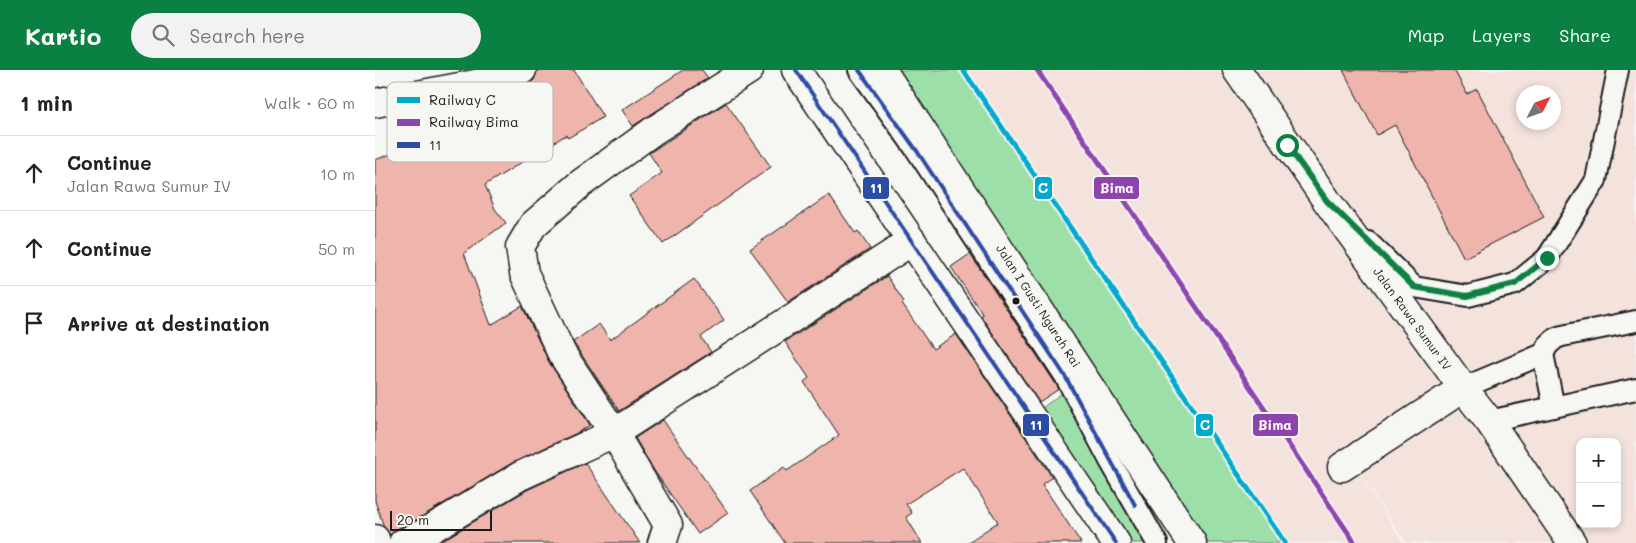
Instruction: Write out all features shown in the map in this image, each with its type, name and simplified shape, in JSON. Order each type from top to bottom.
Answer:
[{"type":"street","points":[[486,82],[521,70]]},
{"type":"street","points":[[662,543],[669,525],[614,433],[562,354],[524,273],[520,247],[533,225],[580,184],[653,131],[749,70]]},
{"type":"street","points":[[796,70],[1116,543]]},
{"type":"street","name":"Jalan I Gusti Ngurah Rai","points":[[882,70],[1192,543]]},
{"type":"street","name":"Jalan Rawa Sumur IV","points":[[1237,70],[1327,201],[1463,388],[1489,420],[1572,543]]},
{"type":"street","points":[[403,543],[421,535],[519,476],[614,433],[912,241]]},
{"type":"street","points":[[1342,467],[1463,388]]},
{"type":"street","points":[[375,539],[376,543]]},
{"type":"lane","points":[[859,70],[917,151],[1065,376],[1110,461],[1157,543]]},
{"type":"lane","points":[[1327,201],[1414,287],[1467,296],[1515,284],[1547,258],[1596,180],[1618,70]]},
{"type":"lane","points":[[1463,388],[1543,354],[1548,345],[1556,338],[1636,321]]},
{"type":"lane","points":[[1543,354],[1554,407]]},
{"type":"lane","points":[[1489,420],[1636,389]]},
{"type":"shaded area","points":[[963,70],[1636,70],[1636,543],[1406,543],[1335,437],[1404,543],[1285,543]]},
{"type":"green space","points":[[881,70],[963,70],[1285,543],[1192,543]]},
{"type":"green space","points":[[1070,387],[1157,543],[1116,543],[1030,417]]},
{"type":"building","points":[[537,70],[574,70],[603,117],[568,138],[566,135],[553,143],[553,82],[531,82],[534,80]]},
{"type":"building","points":[[683,70],[702,70],[708,78],[633,126],[622,110]]},
{"type":"building","points":[[1343,70],[1454,70],[1467,94],[1477,89],[1544,217],[1464,258],[1395,125],[1377,135]]},
{"type":"building","points":[[726,103],[771,167],[663,244],[629,196],[662,173],[649,153]]},
{"type":"building","points":[[387,155],[387,162],[522,162],[485,185],[495,209],[506,223],[464,253],[491,325],[522,306],[549,362],[590,425],[512,463],[414,521],[397,529],[390,535],[384,527],[375,501],[375,160]]},
{"type":"building","points":[[829,195],[855,233],[858,231],[870,249],[788,302],[750,249]]},
{"type":"building","points":[[970,254],[1059,389],[1039,402],[981,316],[983,315],[951,267]]},
{"type":"building","points":[[887,276],[904,302],[902,304],[933,349],[956,334],[1052,477],[1042,484],[1081,543],[967,543],[998,522],[963,468],[906,504],[912,513],[906,517],[922,543],[785,543],[750,491],[784,467],[787,471],[839,435],[804,382],[809,378],[785,342]]},
{"type":"building","points":[[694,279],[724,320],[701,337],[711,352],[619,411],[573,342],[599,324],[610,340]]},
{"type":"building","points":[[663,420],[728,513],[698,534],[655,472],[635,438]]},
{"type":"building","points":[[585,463],[640,543],[438,543],[527,490]]},
{"type":"rail line","name":"C","points":[[963,70],[1285,543]]},
{"type":"rail line","name":"Bima","points":[[1037,70],[1355,543]]},
{"type":"transit line","name":"11","points":[[796,70],[1116,543]]},
{"type":"transit line","name":"11","points":[[859,70],[917,151],[1065,376],[1135,505]]},
{"type":"route","points":[[1287,145],[1327,201],[1414,287],[1467,296],[1515,284],[1547,258]]}]
